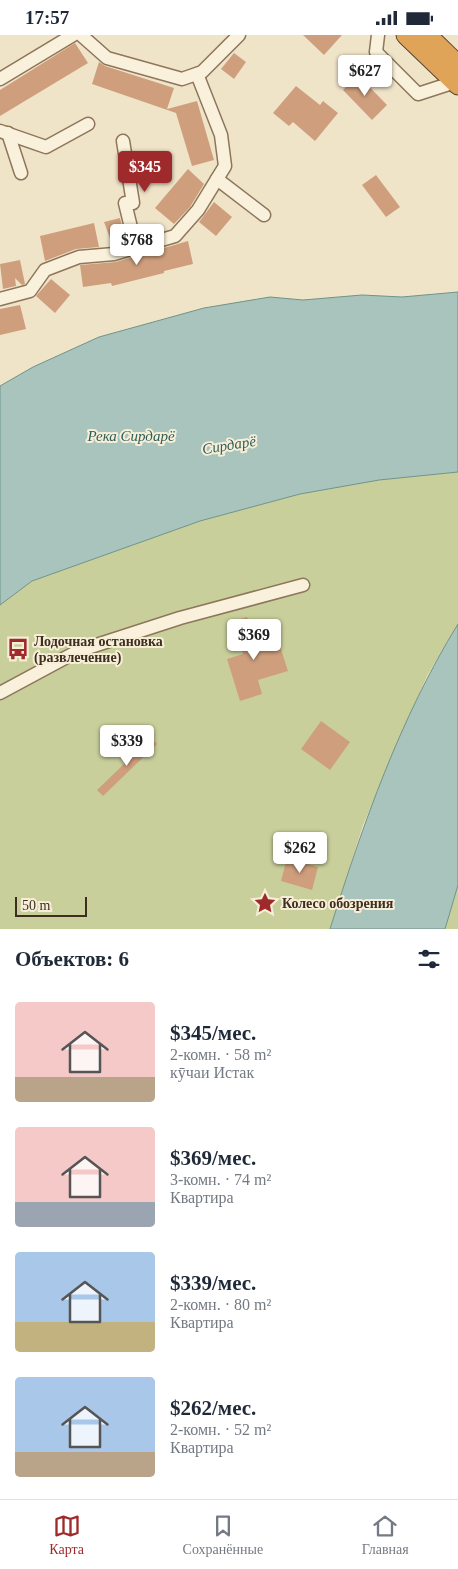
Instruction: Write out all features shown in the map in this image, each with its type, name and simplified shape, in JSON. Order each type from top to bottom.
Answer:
[{"type":"highway","points":[[406,35],[457,77]]},
{"type":"highway","points":[[427,35],[457,77]]},
{"type":"street","points":[[0,79],[73,35]]},
{"type":"street","points":[[81,35],[106,57],[182,79],[202,72],[239,35]]},
{"type":"street","points":[[378,35],[376,52],[418,94],[457,77]]},
{"type":"street","points":[[0,299],[30,291],[45,270],[79,257],[114,254],[175,236],[198,210],[225,166],[221,135],[197,74]]},
{"type":"street","points":[[4,132],[46,147],[88,123]]},
{"type":"street","points":[[4,132],[21,173]]},
{"type":"street","points":[[123,141],[132,203],[125,203],[136,248]]},
{"type":"street","points":[[217,179],[264,215]]},
{"type":"street","points":[[0,693],[78,651],[180,618],[303,585]]},
{"type":"green space","points":[[458,472],[458,624],[427,676],[363,825],[330,929],[0,929],[0,605],[32,581],[200,521],[300,494],[379,480]]},
{"type":"green space","points":[[458,885],[458,929],[445,929]]},
{"type":"water","name":"Река Сирдарё","points":[[458,292],[458,472],[379,480],[300,494],[200,521],[32,581],[0,605],[0,386],[33,367],[99,337],[204,308],[270,297],[303,300],[362,295],[402,297]]},
{"type":"water","points":[[458,624],[458,885],[445,929],[330,929],[356,850],[385,772],[418,697]]},
{"type":"building","points":[[303,35],[342,35],[324,55]]},
{"type":"building","points":[[75,43],[88,63],[0,116],[0,90]]},
{"type":"building","points":[[234,53],[246,62],[234,79],[221,69]]},
{"type":"building","points":[[99,62],[105,66],[174,88],[167,109],[197,101],[214,160],[192,166],[176,113],[92,84]]},
{"type":"building","points":[[358,75],[387,105],[372,120],[343,90]]},
{"type":"building","points":[[296,86],[320,105],[323,101],[338,113],[315,141],[293,122],[289,126],[273,113]]},
{"type":"building","points":[[188,169],[204,184],[190,207],[174,224],[155,208]]},
{"type":"building","points":[[376,175],[400,207],[386,217],[362,185]]},
{"type":"building","points":[[214,202],[232,217],[216,236],[199,222]]},
{"type":"building","points":[[120,218],[126,242],[113,246],[104,222]]},
{"type":"building","points":[[94,223],[99,247],[76,249],[45,261],[40,236]]},
{"type":"building","points":[[188,241],[193,264],[112,286],[111,283],[83,287],[80,265],[116,262]]},
{"type":"building","points":[[20,260],[25,284],[22,285],[15,278],[16,286],[3,289],[0,264]]},
{"type":"building","points":[[51,279],[70,295],[55,313],[36,296]]},
{"type":"building","points":[[20,305],[26,329],[0,335],[0,309]]},
{"type":"building","points":[[247,617],[249,622],[254,620],[263,648],[279,643],[288,671],[258,680],[262,694],[240,701],[227,659],[243,654],[235,626],[239,625],[238,620]]},
{"type":"building","points":[[321,721],[350,742],[330,770],[301,749]]},
{"type":"building","points":[[151,738],[157,744],[103,796],[97,790]]},
{"type":"building","points":[[287,858],[318,867],[312,890],[281,881]]},
{"type":"place","name":"Лодочная остановка (развлечение)","points":[[18,649]]},
{"type":"place","name":"Колесо обозрения","points":[[265,903]]},
{"type":"water label","name":"Сирдарё","points":[[229,445]]}]
